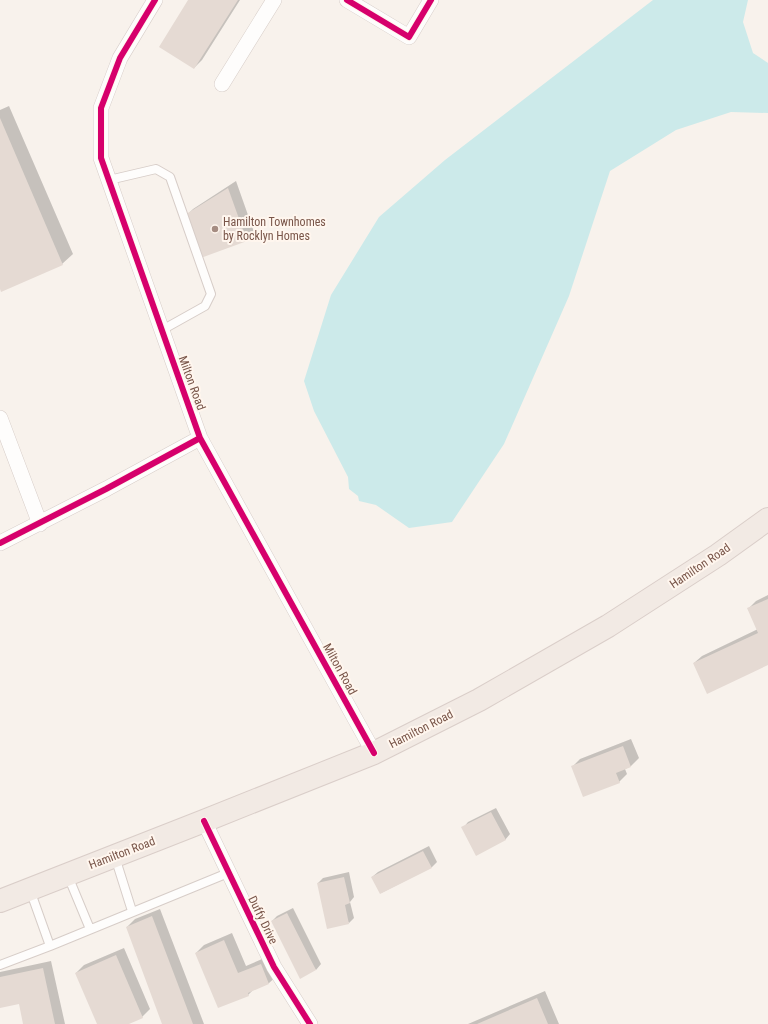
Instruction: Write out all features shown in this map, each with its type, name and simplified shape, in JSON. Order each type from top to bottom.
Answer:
[{"type":"highway","name":"Hamilton Road","points":[[0,901],[374,753],[479,700],[608,626],[718,555],[768,519]]},
{"type":"street","name":"Milton Road","points":[[155,0],[120,58],[101,108],[101,158],[200,438],[374,753]]},
{"type":"street","points":[[222,84],[274,0]]},
{"type":"street","points":[[347,0],[409,38],[431,0]]},
{"type":"street","points":[[0,418],[40,524]]},
{"type":"street","points":[[0,543],[40,524],[200,438]]},
{"type":"street","name":"Duffy Drive","points":[[204,821],[274,967],[310,1024]]},
{"type":"lane","points":[[109,180],[156,169],[170,177],[211,294],[205,306],[162,330]]},
{"type":"lane","points":[[115,856],[132,911]]},
{"type":"lane","points":[[0,965],[228,873]]},
{"type":"lane","points":[[68,874],[90,929]]},
{"type":"lane","points":[[29,889],[50,946]]},
{"type":"water","points":[[653,0],[748,0],[743,22],[753,53],[768,63],[768,113],[731,112],[676,130],[610,171],[569,296],[504,444],[452,522],[409,528],[376,505],[359,501],[358,496],[349,489],[348,477],[314,411],[304,381],[331,295],[379,217],[445,160]]},
{"type":"building","points":[[188,0],[238,0],[194,69],[159,47]]},
{"type":"building","points":[[0,118],[63,265],[1,292],[0,289]]},
{"type":"building","name":"Hamilton Townhomes by Rocklyn Homes","points":[[228,188],[247,241],[198,259],[183,216]]},
{"type":"building","points":[[768,599],[768,665],[707,694],[693,663],[758,633],[747,608]]},
{"type":"building","points":[[623,746],[631,767],[616,773],[620,783],[583,797],[571,766]]},
{"type":"building","points":[[491,812],[506,840],[476,856],[461,827]]},
{"type":"building","points":[[423,851],[432,868],[380,894],[371,877]]},
{"type":"building","points":[[344,877],[350,903],[345,905],[349,924],[327,929],[317,883]]},
{"type":"building","points":[[287,913],[316,970],[300,979],[271,921]]},
{"type":"building","points":[[152,916],[193,1024],[162,1024],[126,927]]},
{"type":"building","points":[[224,940],[238,973],[261,964],[269,984],[248,993],[249,996],[218,1008],[195,953]]},
{"type":"building","points":[[116,955],[143,1018],[129,1024],[97,1024],[75,973]]},
{"type":"building","points":[[43,968],[55,1024],[23,1024],[19,1004],[0,1008],[0,977]]},
{"type":"building","points":[[537,998],[548,1024],[477,1024]]},
{"type":"cycle path","points":[[155,0],[120,58],[101,108],[101,158],[200,438],[374,753]]},
{"type":"cycle path","points":[[347,0],[409,37],[431,0]]},
{"type":"cycle path","points":[[0,543],[106,489],[200,438]]},
{"type":"cycle path","points":[[204,821],[274,967],[310,1024]]},
{"type":"place","name":"Hamilton Townhomes by Rocklyn Homes","points":[[215,229]]}]
